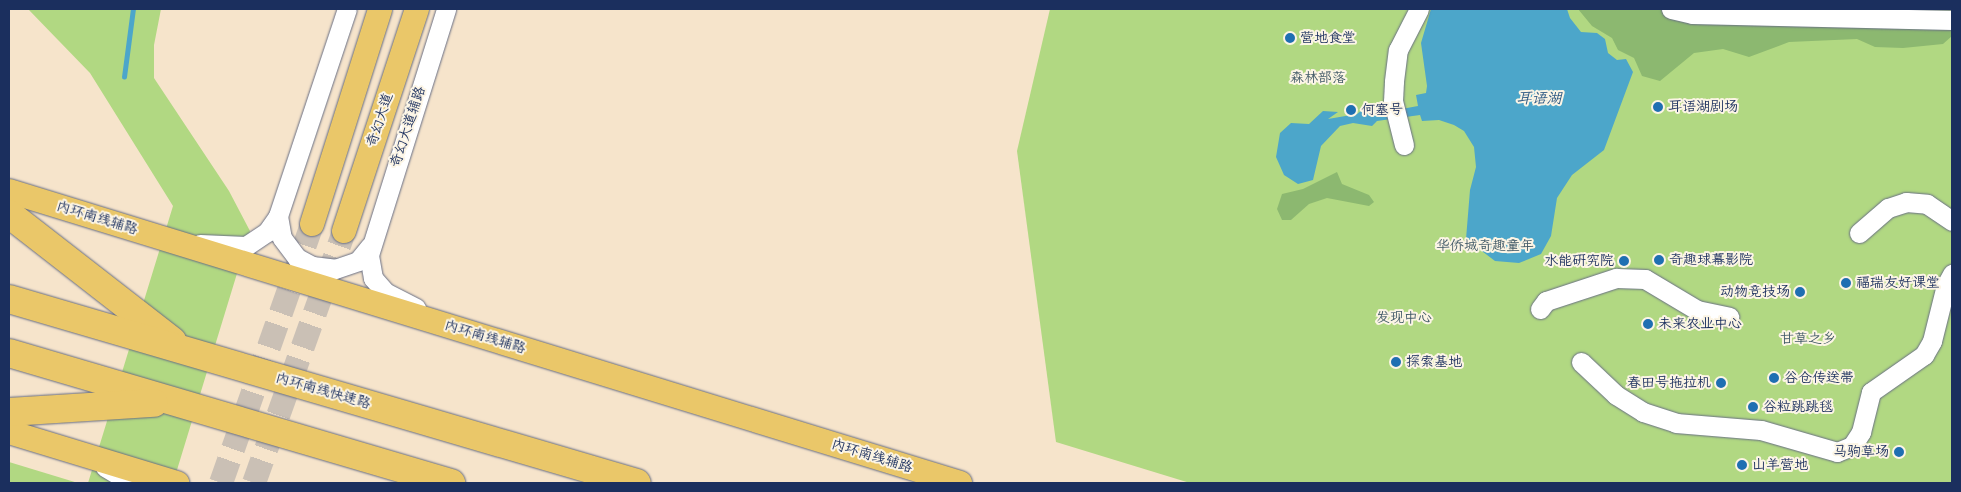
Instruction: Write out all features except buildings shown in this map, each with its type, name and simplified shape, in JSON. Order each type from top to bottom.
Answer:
[{"type":"highway","points":[[9,214],[185,351]]},
{"type":"highway","name":"内环南线快速路","points":[[9,299],[637,483]]},
{"type":"highway","points":[[9,353],[451,483]]},
{"type":"highway","points":[[9,412],[172,402]]},
{"type":"main road","points":[[312,224],[380,9]]},
{"type":"main road","name":"奇幻大道","points":[[344,231],[417,9]]},
{"type":"main road","name":"内环南线辅路","points":[[9,191],[960,483]]},
{"type":"main road","points":[[9,432],[177,483]]},
{"type":"street","points":[[180,243],[246,246],[267,232],[278,216],[347,9]]},
{"type":"street","name":"奇幻大道辅路","points":[[278,216],[282,238],[297,258],[312,266],[335,269],[358,261],[370,246],[446,9]]},
{"type":"street","points":[[1404,145],[1393,101],[1394,81],[1398,50],[1418,9]]},
{"type":"street","points":[[1671,9],[1701,15],[1952,20]]},
{"type":"street","points":[[1859,233],[1888,208],[1906,202],[1927,204],[1952,221]]},
{"type":"street","name":"奇幻大道辅路","points":[[370,246],[373,278],[386,294],[464,331]]},
{"type":"street","points":[[1581,362],[1616,395],[1643,412],[1676,423],[1761,430],[1837,452],[1852,446],[1861,432],[1871,392],[1924,355],[1932,341],[1946,285],[1952,274]]},
{"type":"street","points":[[1540,309],[1546,301],[1616,278],[1645,278],[1697,310],[1730,318]]},
{"type":"street","points":[[83,454],[132,483]]},
{"type":"green space","points":[[28,9],[161,9],[154,45],[154,78],[229,191],[250,231],[173,483],[88,483],[173,206],[90,73]]},
{"type":"green space","name":"华侨城奇趣童年","points":[[1050,9],[1952,9],[1952,483],[1190,483],[1056,442],[1017,151]]},
{"type":"green space","points":[[1578,9],[1762,9],[1952,21],[1952,36],[1943,44],[1903,48],[1875,47],[1857,39],[1789,42],[1749,57],[1723,49],[1694,53],[1660,81],[1642,76],[1634,58],[1618,50],[1612,38],[1592,26]]},
{"type":"green space","points":[[1337,172],[1342,184],[1369,195],[1374,202],[1369,206],[1327,198],[1309,204],[1291,220],[1282,220],[1277,209],[1282,194],[1303,189]]},
{"type":"green space","points":[[9,462],[78,483],[9,483]]},
{"type":"water","name":"耳语湖","points":[[1431,9],[1567,9],[1570,18],[1581,32],[1597,33],[1605,39],[1608,53],[1617,60],[1626,59],[1633,72],[1604,150],[1572,175],[1557,198],[1551,236],[1541,254],[1519,263],[1495,261],[1466,239],[1470,190],[1476,167],[1474,147],[1464,131],[1454,125],[1439,120],[1422,121],[1420,115],[1377,121],[1372,126],[1353,123],[1340,126],[1321,146],[1313,180],[1298,184],[1284,175],[1276,157],[1280,133],[1291,123],[1309,124],[1323,111],[1338,112],[1328,119],[1357,114],[1366,107],[1385,112],[1418,106],[1416,95],[1426,93],[1427,86],[1421,43]]},
{"type":"waterway","points":[[124,77],[133,9]]},
{"type":"tunnel","points":[[221,483],[312,224]]},
{"type":"tunnel","points":[[254,483],[344,231]]},
{"type":"place","name":"营地食堂","points":[[1290,38]]},
{"type":"place","name":"耳语湖剧场","points":[[1658,107]]},
{"type":"place","name":"何塞号","points":[[1351,110]]},
{"type":"place","name":"奇趣球幕影院","points":[[1659,260]]},
{"type":"place","name":"水能研究院","points":[[1624,261]]},
{"type":"place","name":"福瑞友好课堂","points":[[1846,283]]},
{"type":"place","name":"动物竞技场","points":[[1800,292]]},
{"type":"place","name":"未来农业中心","points":[[1648,324]]},
{"type":"place","name":"探索基地","points":[[1396,362]]},
{"type":"place","name":"谷仓传送带","points":[[1774,378]]},
{"type":"place","name":"春田号拖拉机","points":[[1721,383]]},
{"type":"place","name":"谷粒跳跳毯","points":[[1753,407]]},
{"type":"place","name":"马驹草场","points":[[1899,452]]},
{"type":"place","name":"山羊营地","points":[[1742,465]]},
{"type":"park label","name":"森林部落","points":[[1318,78]]},
{"type":"park label","name":"发现中心","points":[[1404,318]]},
{"type":"park label","name":"甘草之乡","points":[[1808,339]]}]
